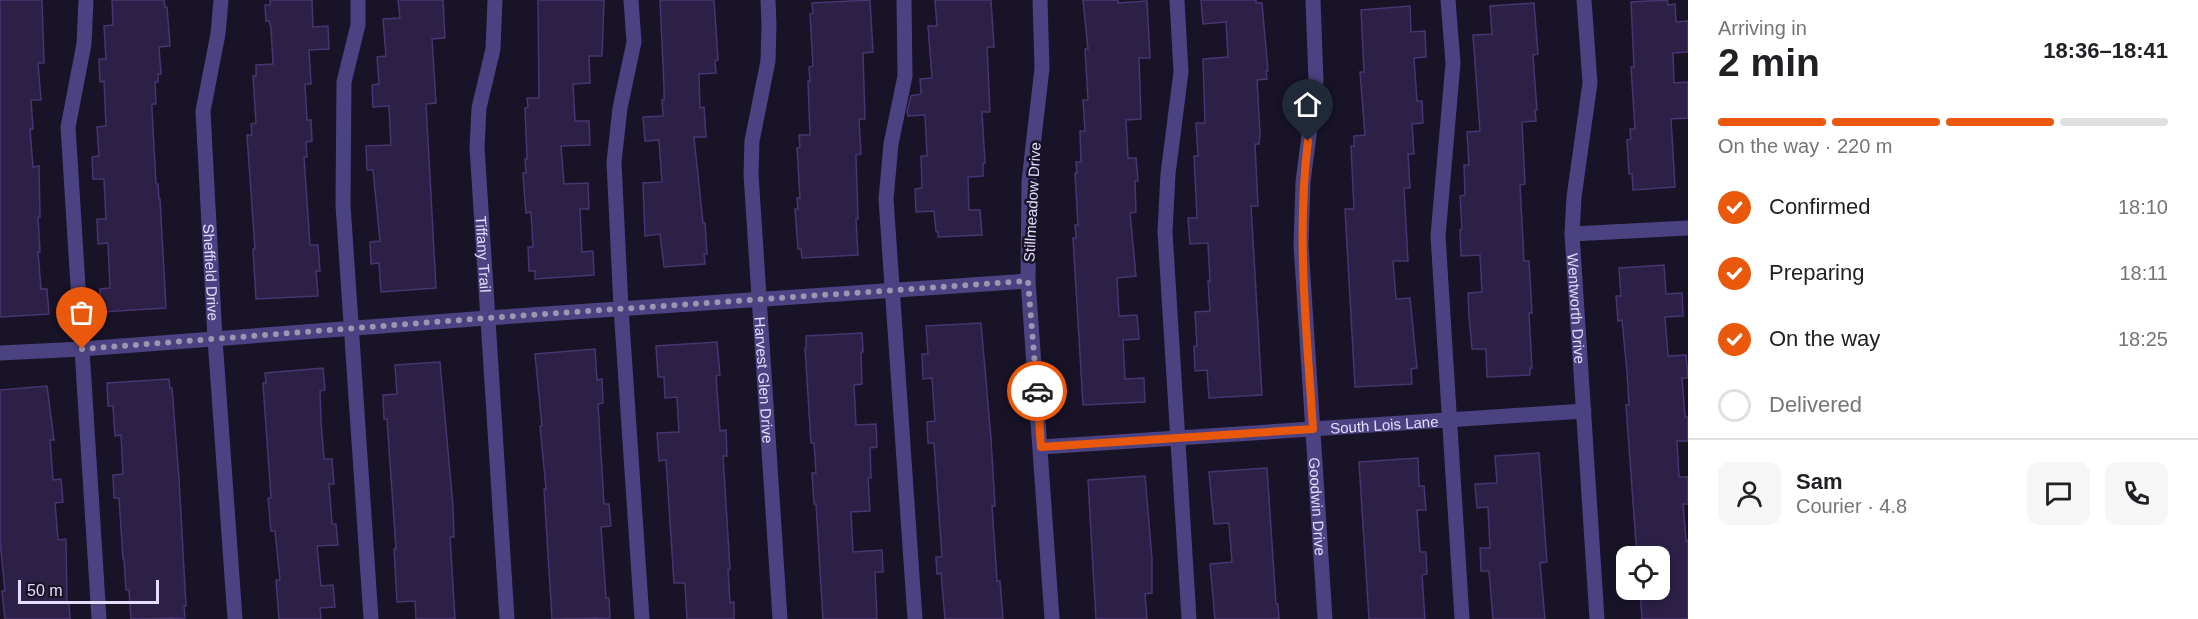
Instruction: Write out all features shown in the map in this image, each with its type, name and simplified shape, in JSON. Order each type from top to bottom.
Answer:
[{"type":"street","points":[[86,0],[84,44],[68,127],[99,619]]},
{"type":"street","name":"Sheffield Drive","points":[[220,0],[218,34],[203,111],[215,339],[235,619]]},
{"type":"street","points":[[358,0],[358,25],[344,82],[343,205],[371,619]]},
{"type":"street","name":"Tiffany Trail","points":[[495,0],[493,48],[479,108],[477,147],[507,619]]},
{"type":"street","points":[[631,0],[634,42],[620,108],[615,162],[621,308],[642,619]]},
{"type":"street","name":"Harvest Glen Drive","points":[[768,0],[768,62],[752,141],[752,163],[780,619]]},
{"type":"street","points":[[904,0],[905,76],[891,144],[886,199],[915,619]]},
{"type":"street","name":"Stillmeadow Drive","points":[[1040,0],[1042,68],[1029,181],[1028,281],[1052,619]]},
{"type":"street","points":[[1177,0],[1181,72],[1168,174],[1165,232],[1189,619]]},
{"type":"street","name":"Goodwin Drive","points":[[1313,0],[1316,81],[1303,182],[1301,245],[1325,619]]},
{"type":"street","points":[[1448,0],[1453,63],[1437,236],[1462,619]]},
{"type":"street","name":"Wentworth Drive","points":[[1584,0],[1590,83],[1574,197],[1572,234],[1597,619]]},
{"type":"street","points":[[1572,234],[1688,228]]},
{"type":"street","points":[[0,353],[1028,281]]},
{"type":"street","name":"South Lois Lane","points":[[1041,447],[1584,411]]},
{"type":"building","points":[[0,0],[42,0],[44,63],[38,63],[41,100],[31,100],[33,129],[30,129],[33,167],[39,166],[40,252],[38,252],[41,289],[47,289],[49,314],[0,317]]},
{"type":"building","points":[[112,0],[164,0],[165,7],[167,7],[170,46],[159,47],[161,74],[158,74],[158,82],[155,82],[156,104],[152,104],[166,308],[101,312],[100,289],[110,288],[108,243],[98,244],[97,219],[106,219],[104,179],[93,179],[92,157],[99,156],[97,127],[106,126],[104,81],[100,82],[99,59],[106,59],[104,26],[113,25]]},
{"type":"building","points":[[270,0],[312,0],[313,27],[328,26],[329,49],[309,50],[311,84],[305,84],[307,120],[311,120],[312,141],[306,142],[307,157],[304,157],[310,245],[318,245],[320,271],[316,271],[318,296],[256,299],[247,135],[252,135],[251,124],[256,123],[253,76],[256,76],[256,65],[273,64],[271,28],[269,21],[266,21],[265,5],[270,5]]},
{"type":"building","points":[[398,0],[443,0],[445,38],[432,39],[436,103],[426,104],[436,288],[381,292],[379,263],[371,264],[370,242],[380,241],[373,170],[367,170],[366,146],[391,145],[389,106],[373,107],[372,85],[379,84],[377,57],[386,56],[383,19],[400,18]]},
{"type":"building","points":[[538,0],[604,0],[602,56],[589,56],[590,83],[573,84],[575,121],[589,121],[590,145],[561,146],[564,184],[588,183],[589,209],[580,209],[582,252],[593,251],[594,275],[535,279],[535,271],[529,271],[528,247],[533,247],[531,212],[526,213],[523,173],[526,173],[525,159],[527,159],[525,108],[528,107],[527,98],[539,98]]},
{"type":"building","points":[[660,0],[714,0],[718,60],[715,61],[716,73],[699,74],[700,108],[704,107],[706,137],[694,137],[703,223],[705,223],[707,254],[704,254],[705,264],[664,267],[660,234],[645,236],[643,183],[662,182],[659,140],[645,141],[643,117],[663,116]]},
{"type":"building","points":[[870,0],[873,52],[863,53],[865,119],[859,119],[861,154],[856,155],[858,255],[802,258],[801,249],[798,249],[795,209],[798,209],[797,198],[800,198],[797,148],[800,147],[799,135],[810,135],[808,81],[810,81],[809,67],[813,66],[810,14],[813,13],[812,3]]},
{"type":"building","points":[[935,0],[991,0],[994,47],[987,47],[990,112],[982,112],[985,163],[983,164],[983,176],[968,177],[969,210],[980,210],[982,235],[938,237],[934,211],[916,212],[915,189],[922,188],[921,156],[927,156],[925,115],[908,116],[907,112],[911,96],[921,94],[920,79],[932,78],[928,26],[937,26]]},
{"type":"building","points":[[1083,0],[1118,0],[1118,3],[1147,1],[1150,58],[1139,58],[1141,119],[1126,120],[1128,158],[1136,158],[1138,181],[1135,181],[1136,212],[1130,213],[1136,276],[1117,278],[1119,316],[1137,315],[1139,339],[1123,340],[1125,379],[1144,378],[1145,402],[1083,405],[1073,238],[1076,238],[1075,225],[1078,225],[1076,162],[1081,162],[1080,131],[1085,131],[1083,100],[1088,100],[1085,49],[1088,49]]},
{"type":"building","points":[[1201,0],[1256,0],[1256,3],[1262,3],[1268,71],[1266,71],[1267,79],[1257,80],[1260,134],[1259,144],[1255,144],[1258,206],[1251,206],[1262,395],[1209,398],[1207,370],[1195,371],[1194,346],[1197,346],[1195,312],[1210,311],[1208,243],[1190,244],[1188,218],[1197,218],[1194,156],[1198,156],[1196,123],[1205,123],[1203,59],[1228,57],[1226,22],[1203,24]]},
{"type":"building","points":[[1667,0],[1668,5],[1675,4],[1676,22],[1688,21],[1688,52],[1673,53],[1674,83],[1688,82],[1688,118],[1671,119],[1675,187],[1633,190],[1632,174],[1629,174],[1627,140],[1631,139],[1630,129],[1635,129],[1631,67],[1634,67],[1631,2]]},
{"type":"building","points":[[1534,3],[1538,54],[1533,55],[1537,110],[1535,110],[1536,121],[1522,122],[1525,184],[1520,185],[1524,261],[1529,261],[1532,368],[1530,368],[1530,375],[1487,377],[1486,349],[1472,349],[1469,316],[1468,293],[1482,292],[1480,255],[1461,256],[1460,196],[1465,195],[1464,165],[1469,165],[1467,132],[1480,131],[1473,35],[1492,34],[1490,6]]},
{"type":"building","points":[[1410,6],[1411,32],[1425,31],[1426,57],[1414,58],[1417,101],[1422,101],[1423,123],[1412,124],[1414,154],[1408,154],[1410,188],[1404,188],[1408,261],[1393,261],[1396,299],[1410,298],[1417,368],[1411,369],[1412,384],[1355,387],[1345,209],[1354,209],[1351,146],[1354,146],[1354,136],[1365,135],[1360,72],[1364,72],[1361,10]]},
{"type":"building","points":[[1664,265],[1666,294],[1682,293],[1683,316],[1665,317],[1668,356],[1686,355],[1688,378],[1682,378],[1685,417],[1688,417],[1688,441],[1677,441],[1679,477],[1688,477],[1688,504],[1683,504],[1686,541],[1688,540],[1688,619],[1642,619],[1641,600],[1670,600],[1670,546],[1636,546],[1626,405],[1629,405],[1627,372],[1622,320],[1618,321],[1616,296],[1621,296],[1619,268]]},
{"type":"building","points":[[981,323],[991,439],[995,506],[992,506],[997,581],[1000,581],[1003,619],[945,619],[941,573],[937,574],[936,557],[942,557],[934,443],[928,443],[927,422],[935,421],[932,378],[923,379],[922,354],[928,354],[926,326]]},
{"type":"building","points":[[862,333],[862,384],[854,385],[856,425],[876,424],[877,447],[870,448],[871,478],[868,478],[870,511],[851,512],[853,552],[882,550],[883,572],[875,572],[877,619],[823,619],[812,473],[816,473],[814,443],[811,443],[806,336]]},
{"type":"building","points":[[717,342],[720,375],[716,376],[720,431],[726,430],[727,456],[723,456],[730,603],[734,602],[734,619],[687,619],[685,583],[674,583],[666,460],[659,461],[657,433],[679,432],[677,397],[665,398],[664,377],[658,377],[656,346]]},
{"type":"building","points":[[595,349],[597,380],[602,379],[603,403],[598,404],[604,504],[609,504],[611,526],[601,527],[606,598],[609,598],[610,618],[552,619],[544,489],[546,489],[540,426],[542,426],[535,354]]},
{"type":"building","points":[[440,362],[453,507],[454,537],[450,537],[455,619],[416,619],[415,601],[397,602],[394,549],[396,549],[387,419],[384,419],[383,395],[397,394],[395,365]]},
{"type":"building","points":[[323,368],[325,390],[320,391],[324,459],[332,459],[334,484],[329,484],[332,524],[336,524],[338,545],[317,546],[321,586],[333,585],[335,607],[320,608],[321,619],[279,619],[276,580],[280,580],[275,531],[271,531],[268,498],[271,498],[263,383],[266,383],[265,373]]},
{"type":"building","points":[[169,379],[170,388],[172,388],[179,479],[185,618],[131,619],[129,590],[126,590],[119,498],[114,498],[113,475],[123,474],[121,435],[115,436],[113,406],[108,406],[107,383]]},
{"type":"building","points":[[47,386],[54,440],[50,440],[53,480],[61,479],[63,502],[55,503],[58,540],[66,539],[67,603],[69,603],[70,619],[5,619],[0,540],[0,390]]},
{"type":"building","points":[[1539,453],[1547,562],[1540,563],[1545,619],[1493,619],[1489,571],[1481,571],[1480,548],[1490,548],[1488,507],[1477,508],[1475,484],[1497,483],[1495,456]]},
{"type":"building","points":[[1418,458],[1419,486],[1424,486],[1426,510],[1417,510],[1420,552],[1426,552],[1427,574],[1422,575],[1425,619],[1369,619],[1359,462]]},
{"type":"building","points":[[1267,468],[1276,604],[1278,604],[1279,619],[1215,619],[1210,564],[1232,562],[1229,523],[1214,524],[1209,472]]},
{"type":"building","points":[[1145,476],[1152,559],[1152,593],[1145,594],[1147,619],[1096,619],[1088,480]]},
{"type":"way so far","points":[[82,349],[487,318],[1028,281],[1037,391]]},
{"type":"route","points":[[1037,391],[1041,447],[1313,429],[1301,245],[1303,182],[1308,141]]}]
